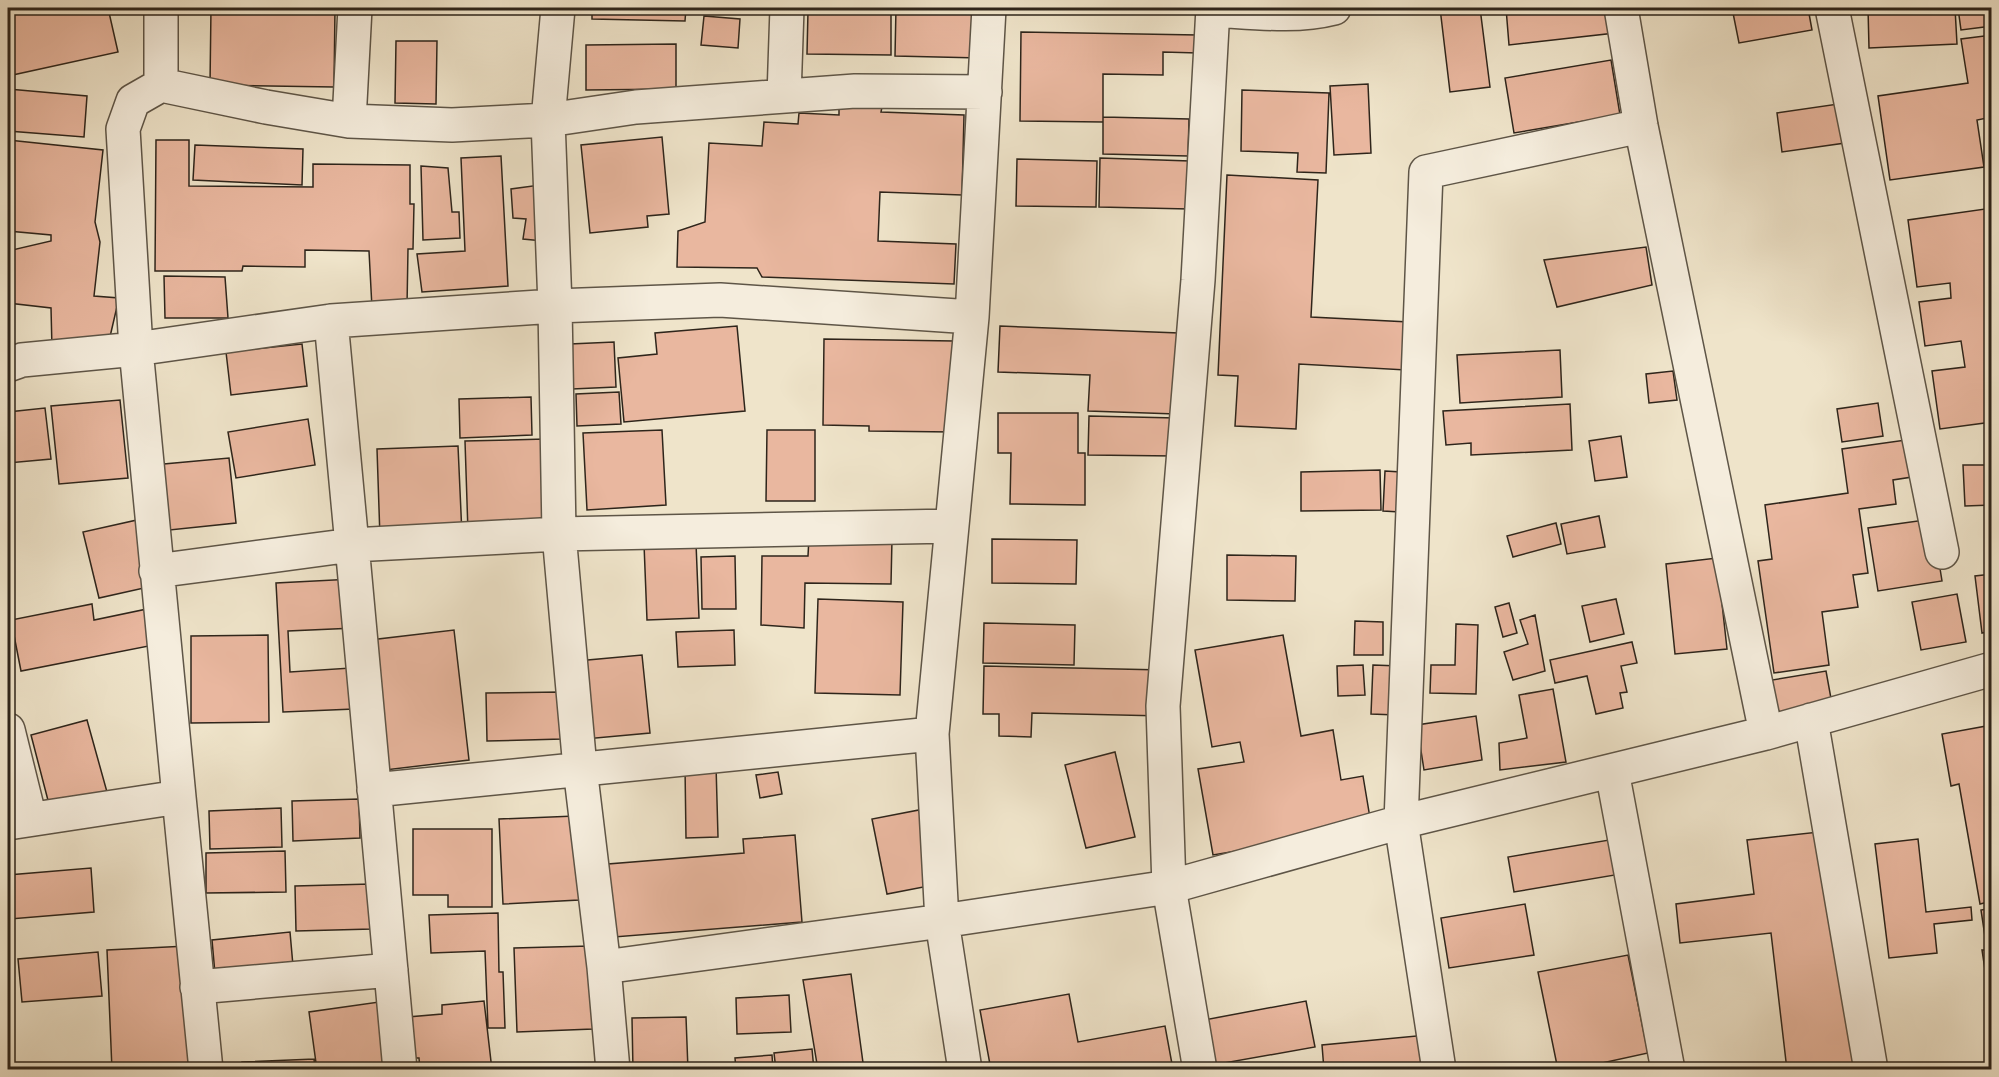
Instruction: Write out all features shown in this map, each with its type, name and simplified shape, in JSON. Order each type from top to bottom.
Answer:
[{"type":"street","points":[[161,8],[161,85]]},
{"type":"street","points":[[349,121],[355,8]]},
{"type":"street","points":[[558,8],[548,120],[555,306],[558,534],[580,768],[604,967],[613,1070]]},
{"type":"street","points":[[784,96],[788,8]]},
{"type":"street","points":[[965,1070],[942,921],[932,734],[972,317],[989,8]]},
{"type":"street","points":[[1200,1070],[1169,887],[1163,706],[1198,280],[1213,9],[1292,13],[1334,8]]},
{"type":"street","points":[[1621,8],[1641,126],[1766,733]]},
{"type":"street","points":[[1832,8],[1942,552]]},
{"type":"street","points":[[206,1070],[136,349],[123,129],[133,101],[161,85],[266,107],[349,121],[452,125],[548,120],[636,107],[855,91],[986,93]]},
{"type":"street","points":[[1439,1070],[1401,822],[1426,172],[1641,126]]},
{"type":"street","points":[[8,365],[22,360],[136,349],[332,321],[555,306],[720,300],[972,317]]},
{"type":"street","points":[[332,321],[400,1070]]},
{"type":"street","points":[[156,570],[352,545],[558,534],[952,526]]},
{"type":"street","points":[[604,967],[942,921],[1169,887],[1401,822],[1766,733],[1992,669]]},
{"type":"street","points":[[1811,720],[1871,1070]]},
{"type":"street","points":[[8,730],[19,821],[179,797]]},
{"type":"street","points":[[374,790],[932,734]]},
{"type":"street","points":[[1612,771],[1668,1070]]},
{"type":"street","points":[[197,987],[391,970]]},
{"type":"building","points":[[8,8],[108,8],[118,52],[8,76]]},
{"type":"building","points":[[211,8],[335,8],[334,87],[210,85]]},
{"type":"building","points":[[592,8],[686,8],[685,21],[592,19]]},
{"type":"building","points":[[826,8],[891,8],[891,55],[807,54],[808,11],[826,11]]},
{"type":"building","points":[[896,8],[982,8],[980,58],[895,56]]},
{"type":"building","points":[[1440,8],[1480,8],[1490,87],[1450,92]]},
{"type":"building","points":[[1506,8],[1612,8],[1615,33],[1509,45]]},
{"type":"building","points":[[1732,8],[1808,8],[1812,30],[1739,43]]},
{"type":"building","points":[[1868,8],[1955,8],[1957,44],[1869,48]]},
{"type":"building","points":[[1958,8],[1992,8],[1992,26],[1961,30]]},
{"type":"building","points":[[704,16],[740,19],[738,48],[701,45]]},
{"type":"building","points":[[1021,32],[1198,35],[1198,53],[1163,52],[1163,75],[1103,74],[1103,122],[1020,121]]},
{"type":"building","points":[[1992,35],[1992,117],[1977,120],[1984,167],[1890,180],[1878,96],[1968,83],[1961,39]]},
{"type":"building","points":[[396,41],[437,41],[436,104],[395,103]]},
{"type":"building","points":[[676,44],[676,89],[586,90],[586,45]]},
{"type":"building","points":[[1611,60],[1620,115],[1514,133],[1505,78]]},
{"type":"building","points":[[1368,84],[1371,153],[1334,155],[1330,86]]},
{"type":"building","points":[[8,89],[87,96],[84,137],[8,131]]},
{"type":"building","points":[[1242,90],[1329,93],[1326,173],[1297,172],[1298,153],[1241,151]]},
{"type":"building","points":[[1845,103],[1852,142],[1782,152],[1777,113]]},
{"type":"building","points":[[839,105],[882,107],[881,112],[964,115],[962,195],[880,192],[878,241],[956,244],[954,284],[762,277],[757,268],[677,267],[678,231],[705,222],[709,143],[762,146],[764,122],[798,124],[799,113],[839,115]]},
{"type":"building","points":[[1103,117],[1189,119],[1188,156],[1103,154]]},
{"type":"building","points":[[662,137],[669,214],[647,216],[648,227],[590,233],[581,145]]},
{"type":"building","points":[[8,140],[103,150],[95,222],[100,242],[94,296],[119,298],[109,341],[52,349],[51,308],[8,303],[12,250],[51,241],[51,235],[8,231]]},
{"type":"building","points":[[156,140],[189,140],[189,186],[313,187],[313,164],[410,165],[410,204],[414,204],[413,249],[408,249],[407,307],[372,308],[369,251],[305,250],[305,267],[243,266],[242,271],[155,271]]},
{"type":"building","points":[[195,145],[303,149],[302,185],[193,180]]},
{"type":"building","points":[[501,156],[508,286],[422,292],[417,254],[465,251],[461,158]]},
{"type":"building","points":[[1100,158],[1190,161],[1189,209],[1099,207]]},
{"type":"building","points":[[1017,159],[1097,161],[1096,207],[1016,206]]},
{"type":"building","points":[[421,166],[448,168],[452,212],[459,212],[460,238],[423,240]]},
{"type":"building","points":[[1227,175],[1318,180],[1311,317],[1409,322],[1406,370],[1299,364],[1296,429],[1235,426],[1238,376],[1218,375]]},
{"type":"building","points":[[540,185],[543,241],[523,239],[526,219],[513,218],[511,189]]},
{"type":"building","points":[[1992,208],[1992,422],[1940,429],[1932,371],[1965,367],[1961,341],[1925,346],[1919,302],[1951,298],[1950,283],[1917,287],[1908,220]]},
{"type":"building","points":[[1646,247],[1652,285],[1557,307],[1544,260]]},
{"type":"building","points":[[164,276],[225,277],[228,318],[165,318]]},
{"type":"building","points":[[737,326],[745,411],[624,422],[618,358],[657,354],[655,333]]},
{"type":"building","points":[[1000,326],[1179,333],[1176,414],[1088,411],[1090,375],[998,372]]},
{"type":"building","points":[[824,339],[954,341],[953,432],[869,431],[869,426],[823,425]]},
{"type":"building","points":[[614,342],[616,387],[572,389],[570,344]]},
{"type":"building","points":[[302,344],[307,386],[231,395],[226,352]]},
{"type":"building","points":[[1560,350],[1562,397],[1460,403],[1457,355]]},
{"type":"building","points":[[1673,371],[1677,400],[1649,403],[1646,374]]},
{"type":"building","points":[[619,392],[621,424],[577,426],[576,394]]},
{"type":"building","points":[[531,397],[532,435],[460,438],[459,399]]},
{"type":"building","points":[[120,400],[128,478],[59,484],[51,406]]},
{"type":"building","points":[[1878,403],[1883,436],[1842,442],[1837,409]]},
{"type":"building","points":[[1570,404],[1572,450],[1471,455],[1471,443],[1446,445],[1443,411]]},
{"type":"building","points":[[45,408],[51,459],[8,463],[8,412]]},
{"type":"building","points":[[998,413],[1078,413],[1078,453],[1085,453],[1085,505],[1010,504],[1011,453],[998,453]]},
{"type":"building","points":[[1089,416],[1176,418],[1175,456],[1088,455]]},
{"type":"building","points":[[308,419],[315,465],[236,478],[228,432]]},
{"type":"building","points":[[662,430],[666,505],[587,510],[583,433]]},
{"type":"building","points":[[767,430],[815,430],[815,501],[766,501]]},
{"type":"building","points":[[1621,436],[1627,477],[1595,481],[1589,441]]},
{"type":"building","points":[[1920,438],[1925,475],[1893,480],[1896,504],[1859,509],[1868,573],[1853,575],[1858,607],[1822,612],[1829,665],[1774,673],[1758,561],[1772,559],[1765,505],[1848,493],[1842,449]]},
{"type":"building","points":[[546,439],[549,529],[468,532],[465,441]]},
{"type":"building","points":[[458,446],[462,535],[380,538],[377,449]]},
{"type":"building","points":[[229,458],[236,523],[160,531],[153,465]]},
{"type":"building","points":[[1963,465],[1992,465],[1992,505],[1965,506]]},
{"type":"building","points":[[1380,470],[1381,510],[1301,511],[1301,472]]},
{"type":"building","points":[[1385,471],[1401,472],[1400,512],[1383,511]]},
{"type":"building","points":[[1599,516],[1605,547],[1567,554],[1561,524]]},
{"type":"building","points":[[1932,519],[1942,581],[1878,591],[1868,528]]},
{"type":"building","points":[[137,520],[153,586],[99,598],[83,532]]},
{"type":"building","points":[[1556,523],[1561,544],[1513,557],[1507,536]]},
{"type":"building","points":[[809,537],[892,539],[891,584],[805,583],[804,628],[761,625],[762,556],[808,556]]},
{"type":"building","points":[[992,539],[1077,540],[1076,584],[992,583]]},
{"type":"building","points":[[696,543],[699,618],[647,620],[644,544]]},
{"type":"building","points":[[1227,555],[1296,556],[1295,601],[1227,600]]},
{"type":"building","points":[[735,556],[736,609],[702,609],[701,557]]},
{"type":"building","points":[[1717,558],[1727,649],[1675,654],[1666,564]]},
{"type":"building","points":[[1992,574],[1992,631],[1982,633],[1975,576]]},
{"type":"building","points":[[353,579],[355,628],[288,631],[290,672],[351,668],[354,709],[283,712],[276,583]]},
{"type":"building","points":[[1957,594],[1966,642],[1921,650],[1912,602]]},
{"type":"building","points":[[818,599],[903,602],[900,695],[815,693]]},
{"type":"building","points":[[1616,599],[1624,634],[1590,642],[1582,606]]},
{"type":"building","points":[[1509,603],[1517,633],[1503,637],[1495,607]]},
{"type":"building","points":[[92,604],[94,620],[147,609],[154,645],[21,671],[11,620]]},
{"type":"building","points":[[1535,615],[1545,671],[1513,680],[1504,652],[1528,644],[1520,620]]},
{"type":"building","points":[[1355,621],[1383,622],[1383,655],[1354,655]]},
{"type":"building","points":[[984,623],[1075,625],[1074,665],[983,663]]},
{"type":"building","points":[[1456,624],[1478,625],[1476,694],[1430,693],[1431,665],[1455,665]]},
{"type":"building","points":[[454,630],[469,760],[385,770],[370,640]]},
{"type":"building","points":[[734,630],[735,665],[678,667],[676,632]]},
{"type":"building","points":[[268,635],[269,722],[191,723],[191,636]]},
{"type":"building","points":[[1283,635],[1301,736],[1333,730],[1341,780],[1363,776],[1371,824],[1314,838],[1213,855],[1198,769],[1244,762],[1240,742],[1212,747],[1195,650]]},
{"type":"building","points":[[1632,642],[1637,663],[1621,666],[1627,692],[1620,693],[1623,708],[1596,714],[1587,676],[1555,683],[1550,660]]},
{"type":"building","points":[[642,655],[650,733],[585,739],[577,661]]},
{"type":"building","points":[[1363,665],[1365,695],[1338,696],[1337,666]]},
{"type":"building","points":[[1373,665],[1399,666],[1396,715],[1371,714]]},
{"type":"building","points":[[984,666],[1163,670],[1163,716],[1032,713],[1031,737],[999,736],[999,714],[983,714]]},
{"type":"building","points":[[1826,671],[1832,704],[1778,714],[1772,680]]},
{"type":"building","points":[[1553,689],[1566,762],[1500,770],[1499,743],[1527,738],[1519,695]]},
{"type":"building","points":[[561,692],[562,739],[487,741],[486,693]]},
{"type":"building","points":[[1476,716],[1482,760],[1424,770],[1417,725]]},
{"type":"building","points":[[87,720],[107,792],[50,808],[31,735]]},
{"type":"building","points":[[1992,725],[1992,901],[1980,904],[1959,784],[1951,786],[1942,734]]},
{"type":"building","points":[[1115,752],[1135,837],[1086,848],[1065,765]]},
{"type":"building","points":[[716,765],[718,837],[686,838],[685,767]]},
{"type":"building","points":[[778,772],[782,794],[760,798],[756,775]]},
{"type":"building","points":[[359,799],[360,838],[293,841],[292,801]]},
{"type":"building","points":[[281,808],[282,847],[210,849],[209,811]]},
{"type":"building","points":[[919,810],[934,885],[887,894],[872,819]]},
{"type":"building","points":[[575,816],[579,900],[503,904],[499,819]]},
{"type":"building","points":[[413,829],[492,829],[492,907],[448,907],[448,895],[413,895]]},
{"type":"building","points":[[1828,831],[1855,1063],[1787,1070],[1771,933],[1680,943],[1676,904],[1754,894],[1747,840]]},
{"type":"building","points":[[795,835],[802,922],[614,937],[608,864],[744,853],[743,839]]},
{"type":"building","points":[[1615,839],[1621,874],[1514,892],[1508,857]]},
{"type":"building","points":[[1918,839],[1926,912],[1971,907],[1972,920],[1934,924],[1937,953],[1889,958],[1875,844]]},
{"type":"building","points":[[285,851],[286,892],[206,893],[206,853]]},
{"type":"building","points":[[91,868],[94,912],[10,919],[8,875]]},
{"type":"building","points":[[371,884],[372,929],[296,931],[295,886]]},
{"type":"building","points":[[1525,904],[1534,955],[1449,968],[1441,918]]},
{"type":"building","points":[[1992,908],[1992,1016],[1982,950],[1987,950],[1981,910]]},
{"type":"building","points":[[498,913],[499,972],[503,972],[505,1028],[488,1028],[485,951],[431,953],[429,915]]},
{"type":"building","points":[[290,932],[294,977],[216,985],[212,940]]},
{"type":"building","points":[[187,946],[193,1070],[112,1070],[107,950]]},
{"type":"building","points":[[590,946],[593,1029],[517,1032],[514,948]]},
{"type":"building","points":[[98,952],[102,996],[22,1002],[18,959]]},
{"type":"building","points":[[1628,955],[1648,1053],[1570,1070],[1558,1070],[1538,972]]},
{"type":"building","points":[[851,974],[864,1070],[818,1070],[803,980]]},
{"type":"building","points":[[1069,994],[1078,1042],[1165,1026],[1172,1064],[1140,1070],[991,1070],[980,1010]]},
{"type":"building","points":[[789,995],[791,1032],[737,1034],[736,998]]},
{"type":"building","points":[[386,1001],[396,1070],[317,1070],[309,1012]]},
{"type":"building","points":[[484,1001],[492,1070],[420,1070],[419,1058],[412,1058],[408,1017],[442,1014],[442,1005]]},
{"type":"building","points":[[1306,1001],[1315,1047],[1213,1065],[1204,1020]]},
{"type":"building","points":[[686,1017],[688,1070],[633,1070],[632,1018]]},
{"type":"building","points":[[1427,1035],[1431,1070],[1324,1070],[1322,1045]]},
{"type":"building","points":[[812,1049],[814,1070],[776,1070],[774,1053]]},
{"type":"building","points":[[772,1055],[773,1070],[736,1070],[735,1058]]},
{"type":"building","points":[[314,1059],[315,1070],[242,1070],[242,1062]]}]
